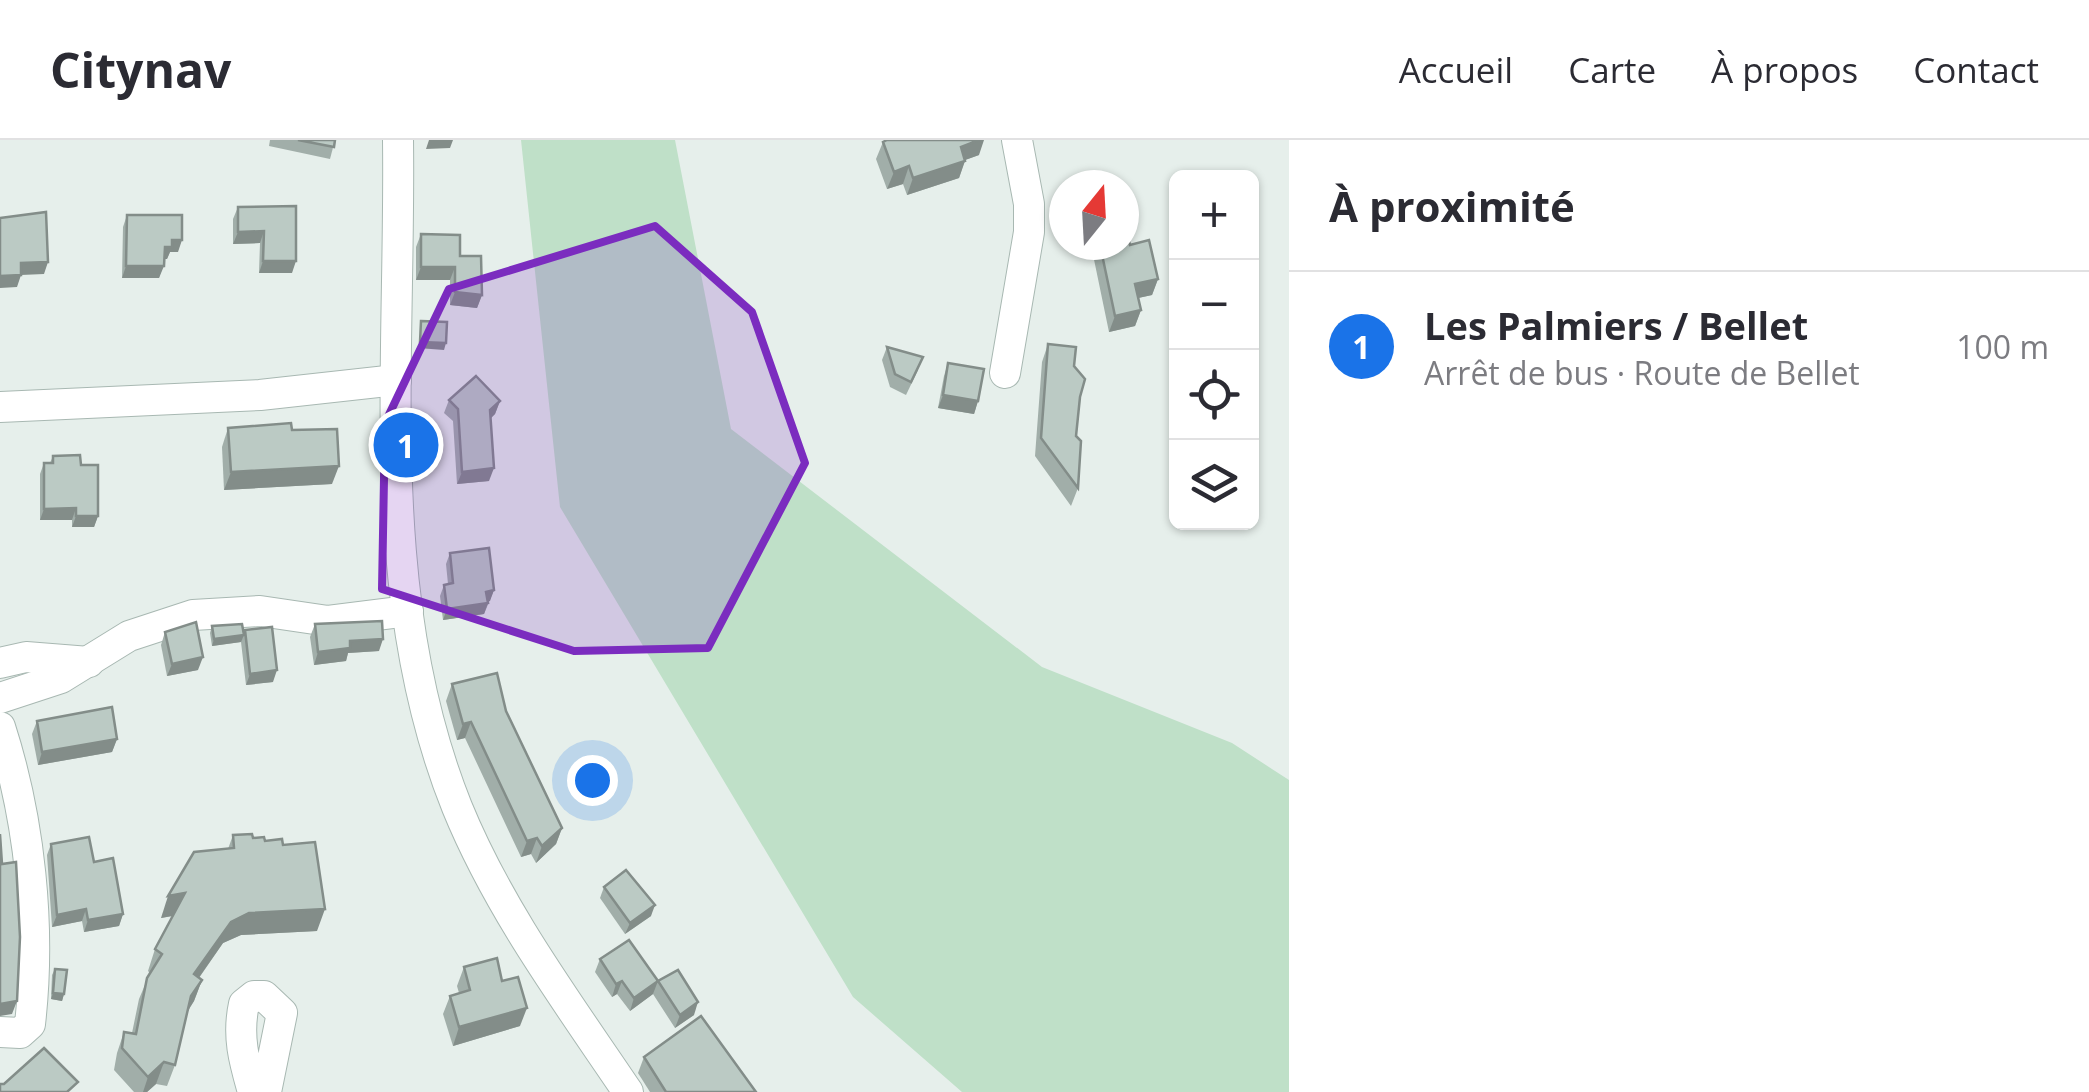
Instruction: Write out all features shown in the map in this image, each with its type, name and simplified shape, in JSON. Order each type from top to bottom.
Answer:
[{"type":"street","points":[[398,140],[395,457],[408,611],[434,741],[507,911],[628,1092]]},
{"type":"street","points":[[1005,374],[1029,232],[1029,204],[1017,140]]},
{"type":"street","points":[[0,407],[260,396],[396,380]]},
{"type":"street","points":[[0,698],[61,678],[129,636],[193,615],[260,611],[328,620],[408,611]]},
{"type":"street","points":[[0,663],[26,657],[88,662]]},
{"type":"street","points":[[0,726],[23,834],[36,973],[30,1024],[20,1032],[0,1032]]},
{"type":"street","points":[[253,1092],[241,1054],[240,1024],[244,1004],[254,996],[264,996],[282,1013],[266,1092]]},
{"type":"highlighted area","points":[[655,226],[752,312],[805,463],[708,648],[574,651],[382,589],[385,423],[449,289]]},
{"type":"green space","points":[[521,140],[675,140],[731,429],[1042,667],[1232,743],[1289,780],[1289,1092],[962,1092],[853,997],[560,507]]},
{"type":"building","points":[[298,140],[335,140],[334,147]]},
{"type":"building","points":[[979,140],[961,147],[965,161],[913,178],[909,166],[894,172],[883,142]]},
{"type":"building","points":[[296,206],[296,261],[263,261],[264,231],[238,232],[238,207]]},
{"type":"building","points":[[46,212],[48,262],[21,263],[21,275],[0,276],[0,218]]},
{"type":"building","points":[[127,215],[182,215],[182,240],[172,240],[172,247],[165,247],[164,266],[126,266]]},
{"type":"building","points":[[421,234],[460,235],[460,256],[481,256],[482,295],[455,292],[455,267],[421,267]]},
{"type":"building","points":[[1149,240],[1158,279],[1135,284],[1141,310],[1115,316],[1103,260],[1139,260],[1139,243]]},
{"type":"building","points":[[421,321],[447,322],[446,343],[420,342]]},
{"type":"building","points":[[1048,344],[1076,347],[1074,366],[1085,379],[1076,436],[1081,441],[1078,488],[1041,438]]},
{"type":"building","points":[[887,347],[923,357],[911,382],[895,374]]},
{"type":"building","points":[[948,363],[984,369],[978,401],[943,395]]},
{"type":"building","points":[[476,376],[500,401],[490,410],[494,468],[462,472],[458,409],[449,400]]},
{"type":"building","points":[[291,423],[292,430],[337,429],[339,466],[231,472],[228,428]]},
{"type":"building","points":[[80,455],[81,465],[98,465],[98,516],[76,516],[76,508],[44,509],[44,463],[53,463],[53,456]]},
{"type":"building","points":[[489,548],[494,590],[486,592],[488,603],[447,609],[444,585],[453,583],[450,553]]},
{"type":"building","points":[[382,621],[383,639],[350,641],[350,648],[318,652],[315,624]]},
{"type":"building","points":[[196,622],[203,657],[172,664],[165,632]]},
{"type":"building","points":[[242,624],[244,635],[214,639],[212,626]]},
{"type":"building","points":[[272,627],[277,670],[250,674],[245,630]]},
{"type":"building","points":[[497,673],[506,711],[562,828],[542,846],[537,838],[527,841],[471,722],[463,724],[452,684]]},
{"type":"building","points":[[112,707],[117,739],[42,752],[37,721]]},
{"type":"building","points":[[0,834],[2,864],[16,862],[20,937],[17,1001],[0,1004]]},
{"type":"building","points":[[252,834],[253,838],[264,837],[265,841],[282,839],[283,845],[315,842],[325,909],[249,913],[231,922],[194,974],[202,980],[191,996],[175,1065],[164,1062],[148,1077],[122,1048],[124,1032],[136,1034],[147,978],[162,954],[155,949],[185,893],[168,896],[194,852],[234,848],[233,835]]},
{"type":"building","points":[[89,837],[94,862],[113,858],[123,914],[88,920],[86,909],[57,915],[51,844]]},
{"type":"building","points":[[626,870],[655,905],[630,923],[604,887]]},
{"type":"building","points":[[629,940],[658,981],[634,998],[622,981],[616,984],[600,959]]},
{"type":"building","points":[[497,958],[502,981],[518,977],[527,1008],[459,1027],[450,996],[470,990],[464,967]]},
{"type":"building","points":[[55,969],[67,970],[64,994],[53,993]]},
{"type":"building","points":[[678,970],[698,1002],[680,1015],[658,981]]},
{"type":"building","points":[[701,1016],[756,1092],[666,1092],[644,1057]]},
{"type":"building","points":[[44,1048],[78,1082],[67,1092],[0,1092],[0,1084]]},
{"type":"place","name":"Les Palmiers / Bellet","points":[[406,445]]}]
